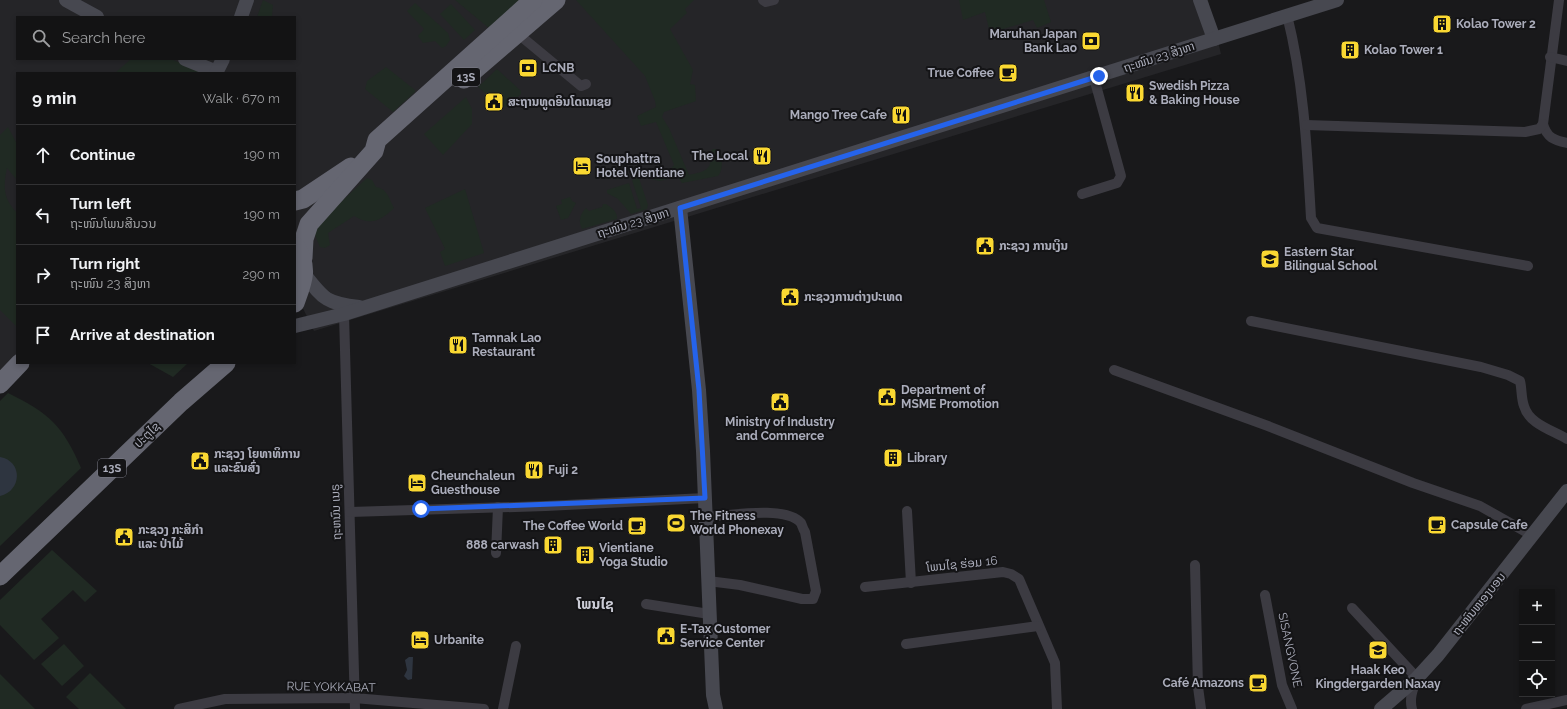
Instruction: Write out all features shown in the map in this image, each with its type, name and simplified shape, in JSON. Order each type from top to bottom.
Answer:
[{"type":"highway","name":"13S","points":[[296,201],[303,199],[374,150],[384,148],[533,0]]},
{"type":"highway","name":"13S","points":[[440,92],[517,33],[556,0]]},
{"type":"highway","name":"13S","points":[[296,296],[304,239],[309,224],[374,150]]},
{"type":"highway","points":[[0,384],[19,364]]},
{"type":"highway","name":"ປະຕູໄຊ","points":[[0,576],[181,402],[225,364]]},
{"type":"main road","points":[[66,0],[95,16]]},
{"type":"main road","points":[[241,16],[247,0]]},
{"type":"main road","points":[[1200,0],[1214,39]]},
{"type":"main road","name":"ຖະໜົນ 23 ສິງຫາ","points":[[296,326],[364,308],[1337,0]]},
{"type":"main road","points":[[187,60],[214,72]]},
{"type":"main road","points":[[216,72],[222,60]]},
{"type":"main road","points":[[680,208],[699,390],[713,695],[716,709]]},
{"type":"main road","name":"ຖະໜົນ 23 ສິງຫາ","points":[[301,259],[322,297],[340,305],[364,308]]},
{"type":"main road","name":"ຖະໜົນໜອງບອນ","points":[[1381,709],[1417,678],[1438,655],[1567,491]]},
{"type":"street","points":[[763,0],[766,2],[774,0]]},
{"type":"street","points":[[1559,0],[1550,57],[1543,124],[1545,132],[1553,140],[1567,143]]},
{"type":"street","points":[[1287,15],[1293,39],[1306,126],[1311,218],[1317,228],[1528,266]]},
{"type":"street","points":[[517,33],[581,86],[586,84]]},
{"type":"street","points":[[1550,57],[1567,61]]},
{"type":"street","points":[[1082,194],[1117,183],[1120,181],[1121,176],[1094,78]]},
{"type":"street","points":[[1306,126],[1525,132],[1540,129],[1543,124]]},
{"type":"street","name":"ຖະຫນົນ ເນຣູ","points":[[344,314],[355,709]]},
{"type":"street","points":[[1251,321],[1481,367],[1508,375],[1520,381],[1523,392],[1523,405],[1528,416],[1567,439]]},
{"type":"street","points":[[1114,370],[1268,426],[1413,483],[1480,506],[1533,536]]},
{"type":"street","points":[[350,512],[705,498]]},
{"type":"street","points":[[496,553],[498,507]]},
{"type":"street","points":[[907,511],[911,583]]},
{"type":"street","points":[[706,517],[775,513],[790,516],[800,523],[805,532],[816,591],[813,598],[802,599],[740,585],[708,581]]},
{"type":"street","points":[[1195,565],[1198,687],[1202,709]]},
{"type":"street","name":"ໂພນໄຊ ຮ່ອມ 16","points":[[865,587],[1003,572],[1011,574],[1019,579],[1055,663],[1057,709]]},
{"type":"street","name":"SISANGVONE","points":[[1265,595],[1282,685],[1292,709]]},
{"type":"street","points":[[646,604],[709,614]]},
{"type":"street","points":[[1352,608],[1417,678],[1412,690],[1412,709]]},
{"type":"street","points":[[906,644],[1038,626]]},
{"type":"street","points":[[503,709],[516,646]]},
{"type":"street","name":"RUE YOKKABAT","points":[[179,709],[225,699],[354,698],[420,706],[484,709]]},
{"type":"street","points":[[1526,709],[1567,700]]},
{"type":"shaded area","points":[[0,0],[1208,0],[1221,54],[314,331],[296,294],[296,72],[16,72],[16,357],[0,374]]},
{"type":"shaded area","points":[[263,0],[273,5],[272,16],[257,16]]},
{"type":"shaded area","points":[[455,0],[522,0],[490,29]]},
{"type":"shaded area","points":[[576,0],[694,0],[685,9],[687,13],[670,29],[693,70],[690,84],[695,85],[696,101],[664,112],[662,117],[669,128],[689,175],[707,169],[711,158],[710,152],[713,149],[719,149],[722,159],[722,166],[718,176],[682,183],[678,177],[659,181],[652,179],[651,174],[660,169],[671,169],[674,165],[656,122],[641,126],[637,116],[656,107],[645,76]]},
{"type":"shaded area","points":[[959,0],[1044,0],[1051,22],[1037,28],[1033,20],[990,33],[985,12],[963,20]]},
{"type":"shaded area","points":[[415,3],[448,33],[450,40],[446,46],[442,48],[435,41],[423,43],[418,36],[424,29],[407,11]]},
{"type":"shaded area","points":[[451,4],[475,30],[464,40],[440,14]]},
{"type":"shaded area","points":[[130,60],[173,60],[202,72],[116,72]]},
{"type":"shaded area","points":[[386,67],[415,90],[415,92],[393,112],[365,89],[367,81]]},
{"type":"shaded area","points":[[497,69],[521,91],[521,94],[507,107],[502,107],[478,87]]},
{"type":"shaded area","points":[[466,97],[472,109],[472,124],[443,155],[424,134]]},
{"type":"shaded area","points":[[8,127],[16,142],[16,179],[7,168],[5,192],[12,208],[16,212],[16,326],[0,310],[0,135]]},
{"type":"shaded area","points":[[638,175],[648,205],[647,209],[631,214],[618,199],[607,193],[607,190],[629,183],[637,209],[641,208],[632,180],[634,180],[633,176]]},
{"type":"shaded area","points":[[367,178],[372,180],[376,187],[386,192],[394,208],[385,216],[375,221],[365,221],[354,216],[328,233],[330,245],[325,248],[320,247],[314,233],[317,224]]},
{"type":"shaded area","points":[[465,189],[484,253],[445,266],[440,252],[445,249],[425,208]]},
{"type":"shaded area","points":[[570,197],[572,201],[576,203],[568,218],[561,220],[556,206],[562,204],[561,200]]},
{"type":"shaded area","points":[[603,204],[606,204],[614,210],[617,219],[582,229],[580,220],[584,210],[586,208],[589,211],[602,207]]},
{"type":"shaded area","points":[[150,364],[187,364],[173,377]]},
{"type":"shaded area","points":[[8,393],[34,407],[53,422],[68,441],[81,468],[0,546],[0,401]]},
{"type":"shaded area","points":[[0,457],[13,464],[17,476],[16,483],[13,488],[0,496]]},
{"type":"shaded area","points":[[52,550],[97,591],[85,602],[73,590],[41,619],[59,638],[34,660],[0,625],[0,600]]},
{"type":"shaded area","points":[[64,644],[84,666],[62,686],[41,664]]},
{"type":"shaded area","points":[[409,657],[413,657],[412,679],[408,680],[404,676],[407,670],[405,660]]},
{"type":"shaded area","points":[[90,673],[126,709],[79,709],[66,697]]},
{"type":"shaded area","points":[[0,674],[35,709],[0,709]]},
{"type":"place","name":"Kolao Tower 2","points":[[1442,24]]},
{"type":"place","name":"Maruhan Japan Bank Lao","points":[[1091,41]]},
{"type":"place","name":"Kolao Tower 1","points":[[1350,50]]},
{"type":"place","name":"LCNB","points":[[528,68]]},
{"type":"place","name":"True Coffee","points":[[1008,73]]},
{"type":"place","name":"Swedish Pizza & Baking House","points":[[1135,93]]},
{"type":"place","name":"ສະຖານທູດອິນໂດເນເຊຍ","points":[[494,102]]},
{"type":"place","name":"Mango Tree Cafe","points":[[901,115]]},
{"type":"place","name":"The Local","points":[[762,156]]},
{"type":"place","name":"Souphattra Hotel Vientiane","points":[[582,166]]},
{"type":"place","name":"ກະຊວງ ການເງິນ","points":[[985,246]]},
{"type":"place","name":"Eastern Star Bilingual School","points":[[1270,259]]},
{"type":"place","name":"ກະຊວງການຕ່າງປະເທດ","points":[[790,297]]},
{"type":"place","name":"Tamnak Lao Restaurant","points":[[458,345]]},
{"type":"place","name":"Department of MSME Promotion","points":[[887,397]]},
{"type":"place","name":"Ministry of Industry and Commerce","points":[[780,402]]},
{"type":"place","name":"Library","points":[[893,458]]},
{"type":"place","name":"ກະຊວງ ໂຍທາທິການ ແລະຂົນສົ່ງ","points":[[200,461]]},
{"type":"place","name":"Fuji 2","points":[[534,470]]},
{"type":"place","name":"Cheunchaleun Guesthouse","points":[[417,483]]},
{"type":"place","name":"The Fitness World Phonexay","points":[[676,523]]},
{"type":"place","name":"Capsule Cafe","points":[[1437,525]]},
{"type":"place","name":"The Coffee World","points":[[637,526]]},
{"type":"place","name":"ກະຊວງ ກະສິກຳ ແລະ ປ່າໄມ້","points":[[124,537]]},
{"type":"place","name":"888 carwash","points":[[553,545]]},
{"type":"place","name":"Vientiane Yoga Studio","points":[[585,555]]},
{"type":"place","name":"E-Tax Customer Service Center","points":[[666,636]]},
{"type":"place","name":"Urbanite","points":[[420,640]]},
{"type":"place","name":"Haak Keo Kingdergarden Naxay","points":[[1378,650]]},
{"type":"place","name":"Café Amazons","points":[[1258,683]]},
{"type":"district","name":"ໂພນໄຊ","points":[[595,604]]},
{"type":"route","points":[[421,509],[546,506],[705,498],[699,390],[680,208],[1099,76]]}]
